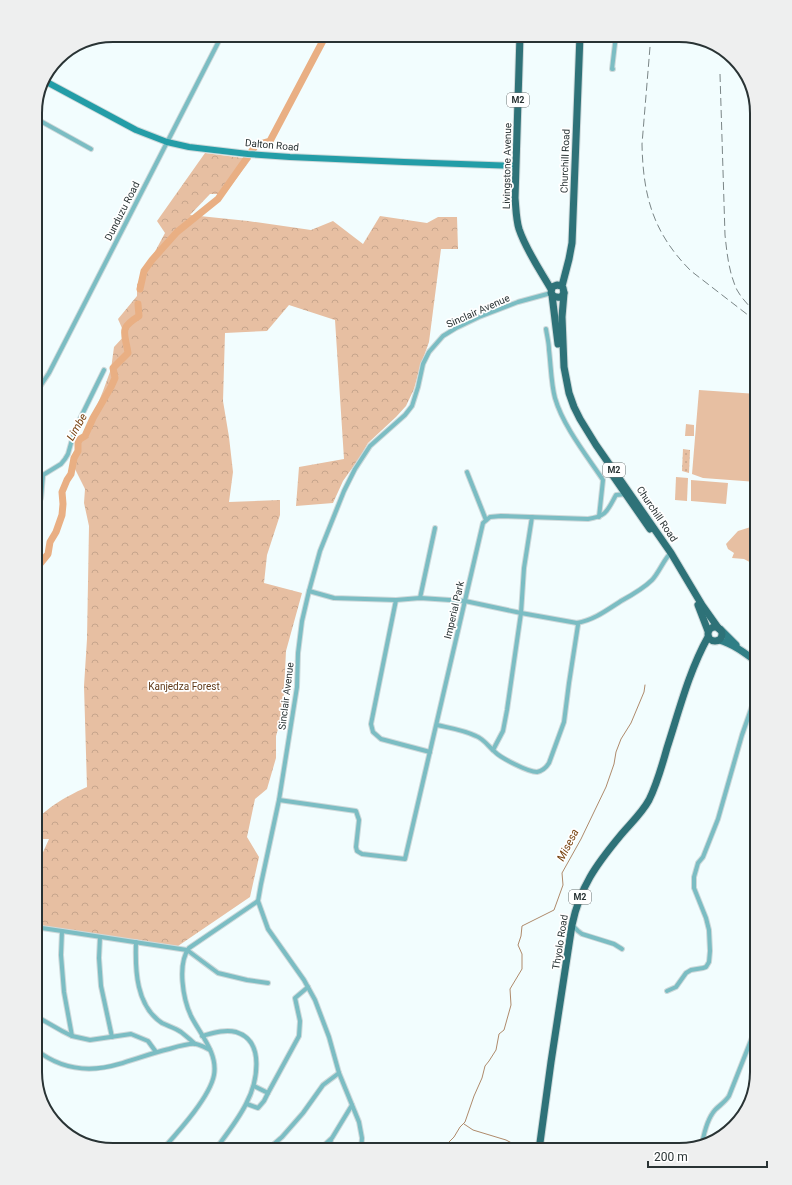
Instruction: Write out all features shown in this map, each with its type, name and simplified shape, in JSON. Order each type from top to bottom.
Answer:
[{"type":"highway","name":"Livingstone Avenue","points":[[520,42],[515,198],[516,216],[519,228],[529,251],[551,292]]},
{"type":"highway","name":"Churchill Road","points":[[580,42],[572,243],[563,290],[562,342],[564,367],[569,393],[580,419],[628,494]]},
{"type":"highway","points":[[554,285],[557,285],[563,290],[558,298],[554,297],[551,292],[554,285]]},
{"type":"highway","name":"Churchill Road","points":[[551,292],[563,379],[570,408],[581,428],[670,554],[702,605],[720,629]]},
{"type":"highway","name":"Churchill Road","points":[[670,554],[699,606],[708,634]]},
{"type":"highway","points":[[714,627],[720,629],[722,636],[718,640],[713,641],[708,634],[709,629],[714,627]]},
{"type":"highway","name":"Thyolo Road","points":[[540,1143],[572,925],[577,904],[588,880],[601,859],[637,816],[648,800],[658,776],[693,670],[708,634]]},
{"type":"highway","name":"Thyolo Road","points":[[693,670],[709,648],[718,640]]},
{"type":"main road","name":"Dalton Road","points":[[48,83],[136,130],[167,142],[189,147],[248,154],[381,162],[516,166]]},
{"type":"main road","points":[[720,629],[740,650]]},
{"type":"main road","points":[[718,640],[727,642],[750,657]]},
{"type":"street","name":"Dunduzu Road","points":[[42,384],[49,373],[218,42]]},
{"type":"street","points":[[614,69],[612,69],[615,42]]},
{"type":"street","points":[[42,122],[91,148]]},
{"type":"street","name":"Sinclair Avenue","points":[[258,901],[279,800],[297,687],[298,653],[308,591],[320,551],[344,491],[370,446],[405,415],[412,406],[423,364],[429,352],[443,336],[456,328],[509,305],[551,292]]},
{"type":"street","points":[[546,329],[550,371],[555,398],[560,411],[574,436],[603,480],[599,517]]},
{"type":"street","points":[[42,486],[43,475],[61,464],[68,454],[75,429],[104,370]]},
{"type":"street","points":[[466,472],[486,520],[501,516],[588,519],[599,517],[608,509],[616,495],[628,494]]},
{"type":"street","points":[[493,750],[503,731],[521,613],[524,568],[532,517]]},
{"type":"street","name":"Imperial Park","points":[[279,800],[356,811],[359,820],[356,847],[357,851],[362,854],[405,859],[483,523],[486,520]]},
{"type":"street","points":[[420,598],[435,528]]},
{"type":"street","points":[[308,591],[334,598],[396,600],[420,598],[465,601],[577,623],[584,622],[595,617],[641,590],[658,573],[670,554]]},
{"type":"street","points":[[396,600],[371,724],[373,732],[382,739],[430,752]]},
{"type":"street","points":[[437,725],[478,736],[504,759],[534,772],[541,771],[546,768],[564,722],[568,683],[578,626],[577,623]]},
{"type":"street","points":[[667,991],[676,987],[686,973],[691,970],[703,968],[709,962],[710,951],[706,918],[694,888],[694,878],[698,863],[718,819],[750,712]]},
{"type":"street","points":[[168,1143],[195,1110],[210,1087],[215,1069],[215,1062],[191,1016],[184,993],[182,967],[185,955],[188,950],[258,901],[270,932],[308,987],[315,1000],[321,1014],[339,1073],[359,1121],[362,1132],[362,1143]]},
{"type":"street","points":[[572,925],[582,934],[614,944],[622,949]]},
{"type":"street","points":[[42,928],[188,950],[218,973],[268,983]]},
{"type":"street","points":[[62,930],[61,955],[64,992],[72,1036]]},
{"type":"street","points":[[100,937],[99,958],[101,986],[112,1037]]},
{"type":"street","points":[[136,942],[138,983],[146,1007],[161,1022],[181,1032],[195,1044],[210,1050]]},
{"type":"street","points":[[246,1104],[258,1108],[264,1101],[299,1036],[300,1021],[295,998],[308,987]]},
{"type":"street","points":[[42,1020],[62,1032],[90,1040],[134,1034],[148,1041],[156,1052]]},
{"type":"street","points":[[202,1036],[215,1032],[234,1032],[243,1035],[253,1046],[257,1060],[254,1086],[246,1104],[220,1143]]},
{"type":"street","points":[[703,1139],[711,1116],[729,1096],[750,1043]]},
{"type":"street","points":[[42,1055],[58,1064],[88,1069],[118,1064],[156,1052],[195,1044]]},
{"type":"street","points":[[275,1143],[303,1113],[323,1085],[339,1073]]},
{"type":"street","points":[[254,1086],[268,1093]]},
{"type":"street","points":[[330,1143],[352,1105]]},
{"type":"street","points":[[327,1143],[332,1138]]},
{"type":"green space","name":"Kanjedza Forest","points":[[205,153],[251,159],[225,194],[210,194],[190,215],[311,230],[333,221],[363,244],[380,216],[427,223],[438,217],[457,217],[458,249],[441,249],[429,342],[414,389],[406,406],[368,443],[343,481],[333,503],[296,506],[299,467],[344,459],[335,320],[289,305],[267,331],[225,333],[223,401],[233,472],[229,502],[280,500],[280,515],[267,555],[264,583],[302,593],[286,651],[283,712],[276,736],[276,758],[267,789],[255,799],[247,837],[259,857],[250,897],[178,946],[42,928],[42,854],[49,839],[42,839],[42,815],[66,797],[87,787],[84,686],[87,639],[89,526],[84,503],[85,489],[71,461],[103,391],[111,369],[114,347],[125,335],[118,319],[137,296],[137,285],[165,233],[157,221]]},
{"type":"green space","points":[[699,390],[750,394],[750,481],[703,478],[692,474]]},
{"type":"green space","points":[[686,424],[694,425],[694,436],[685,436]]},
{"type":"green space","points":[[683,449],[690,450],[689,473],[682,471]]},
{"type":"green space","points":[[676,477],[688,478],[687,501],[675,500]]},
{"type":"green space","points":[[691,480],[728,483],[726,504],[691,501]]},
{"type":"green space","points":[[750,527],[750,562],[744,559],[732,558],[734,553],[728,549],[726,544],[738,531]]},
{"type":"waterway","points":[[140,289],[144,271],[152,260],[177,232],[218,199],[256,145],[270,141],[322,42]]},
{"type":"waterway","name":"Limbe","points":[[42,561],[48,554],[50,542],[56,532],[62,515],[62,492],[71,474],[74,458],[78,451],[78,442],[85,436],[93,418],[111,387],[115,378],[113,368],[128,353],[124,332],[128,324],[139,316],[138,304]]},
{"type":"waterway","name":"Misesa","points":[[448,1143],[465,1122],[482,1078],[485,1066],[496,1050],[499,1034],[504,1030],[511,1005],[510,989],[522,969],[522,954],[518,945],[522,926],[554,910],[563,885],[562,873],[581,839],[606,787],[614,764],[616,752],[621,739],[631,723],[644,692],[645,685]]},
{"type":"waterway","points":[[464,1124],[473,1130],[512,1143]]},
{"type":"railway","points":[[650,42],[642,144],[645,180],[653,213],[667,242],[691,271],[750,317]]},
{"type":"railway","points":[[720,74],[725,235],[732,277],[737,290],[750,306]]}]
